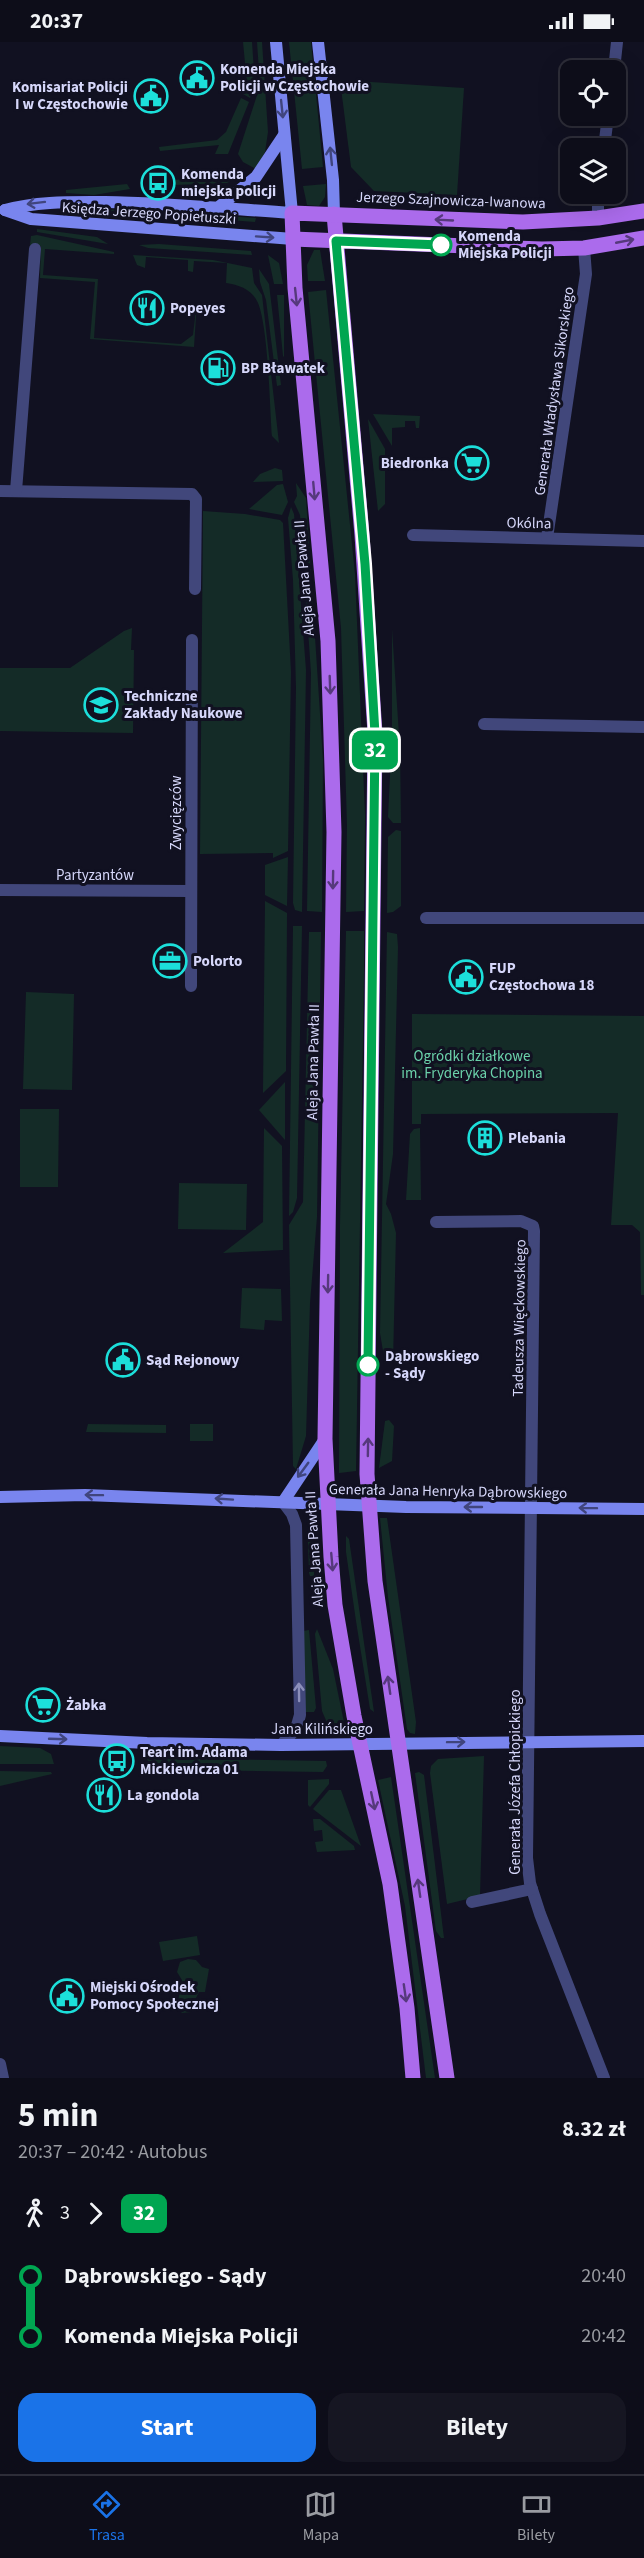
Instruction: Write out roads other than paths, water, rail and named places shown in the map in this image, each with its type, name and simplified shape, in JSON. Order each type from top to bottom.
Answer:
[{"type":"main road","name":"Jerzego Szajnowicza-Iwanowa","points":[[292,213],[488,222],[598,218],[644,210]]},
{"type":"main road","name":"Aleja Jana Pawła II","points":[[292,213],[295,288],[328,640],[332,738],[334,832],[325,1439],[328,1504],[336,1605],[361,1744],[390,1884],[414,2078]]},
{"type":"main road","points":[[334,214],[362,524],[375,734],[367,1462],[369,1506],[375,1581],[447,2078]]},
{"type":"main road","points":[[293,238],[542,249],[584,248],[644,238]]},
{"type":"street","name":"Aleja Jana Pawła II","points":[[276,42],[292,213]]},
{"type":"street","points":[[318,42],[333,180],[334,214]]},
{"type":"street","points":[[615,60],[617,42]]},
{"type":"street","points":[[220,206],[256,177],[285,135]]},
{"type":"street","name":"Księdza Jerzego Popiełuszki","points":[[2,210],[31,203],[53,202],[220,206],[292,213]]},
{"type":"street","points":[[598,204],[598,218]]},
{"type":"street","name":"Księdza Jerzego Popiełuszki","points":[[2,210],[31,219],[293,238]]},
{"type":"street","name":"Generała Władysława Sikorskiego","points":[[547,538],[586,274],[584,248]]},
{"type":"street","points":[[16,491],[35,249]]},
{"type":"street","points":[[0,491],[192,494],[196,499],[195,589]]},
{"type":"street","name":"Okólna","points":[[413,535],[644,541]]},
{"type":"street","name":"Zwycięzców","points":[[191,986],[192,640]]},
{"type":"street","points":[[484,724],[644,727]]},
{"type":"street","name":"Partyzantów","points":[[0,890],[191,891]]},
{"type":"street","points":[[426,918],[644,918]]},
{"type":"street","name":"Tadeusza Więckowskiego","points":[[436,1222],[520,1221],[532,1226],[534,1231],[532,1507]]},
{"type":"street","points":[[281,1744],[296,1729],[300,1715],[296,1525],[283,1502],[325,1439]]},
{"type":"street","name":"Generała Jana Henryka Dąbrowskiego","points":[[0,1497],[130,1496],[369,1506],[644,1509]]},
{"type":"street","name":"Generała Józefa Chłopickiego","points":[[532,1507],[526,1858],[532,1889],[604,2078]]},
{"type":"street","name":"Jana Kilińskiego","points":[[0,1736],[147,1743],[361,1744],[644,1741]]},
{"type":"street","points":[[472,1902],[532,1889]]},
{"type":"street","points":[[0,2064],[3,2078]]},
{"type":"place","name":"Komenda Miejska Policji w Częstochowie","points":[[197,78]]},
{"type":"place","name":"Komisariat Policji I w Częstochowie","points":[[151,96]]},
{"type":"place","name":"Komenda miejska policji","points":[[158,183]]},
{"type":"place","name":"Komenda Miejska Policji","points":[[441,245]]},
{"type":"place","name":"Popeyes","points":[[147,308]]},
{"type":"place","name":"BP Bławatek","points":[[218,368]]},
{"type":"place","name":"Biedronka","points":[[472,463]]},
{"type":"place","name":"Techniczne Zakłady Naukowe","points":[[101,705]]},
{"type":"place","name":"Polorto","points":[[170,961]]},
{"type":"place","name":"FUP Częstochowa 18","points":[[466,977]]},
{"type":"place","name":"Plebania","points":[[485,1138]]},
{"type":"place","name":"Sąd Rejonowy","points":[[123,1360]]},
{"type":"place","name":"Dąbrowskiego - Sądy","points":[[368,1365]]},
{"type":"place","name":"Żabka","points":[[43,1705]]},
{"type":"place","name":"Teart im. Adama Mickiewicza 01","points":[[117,1761]]},
{"type":"place","name":"La gondola","points":[[104,1795]]},
{"type":"place","name":"Miejski Ośrodek Pomocy Społecznej","points":[[67,1996]]},
{"type":"park label","name":"Ogródki działkowe im. Fryderyka Chopina","points":[[472,1064]]}]
